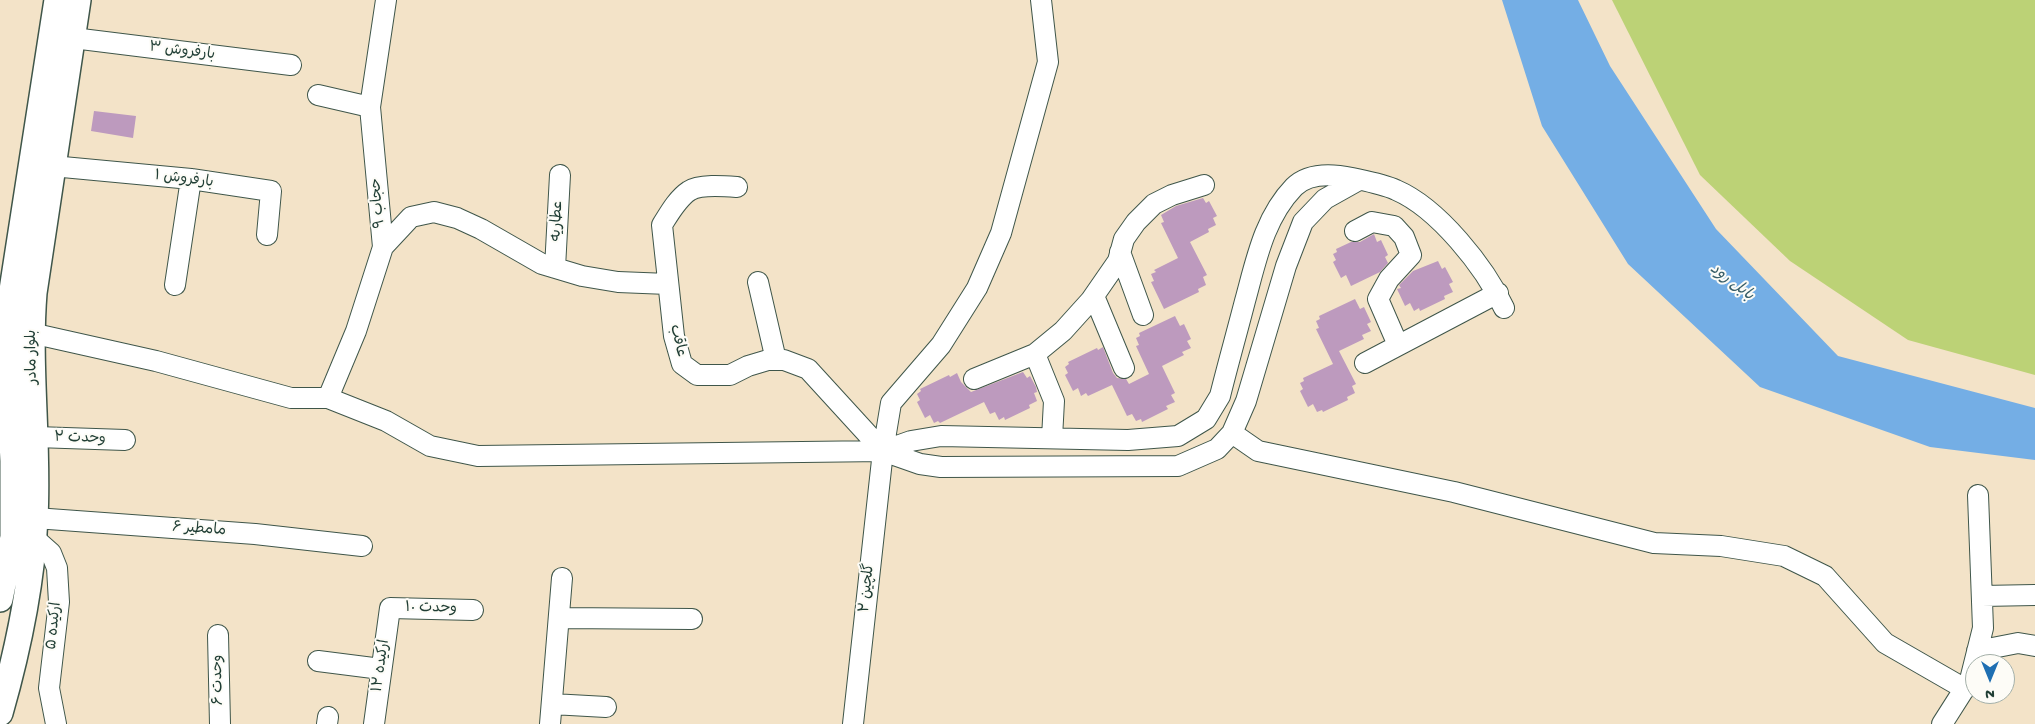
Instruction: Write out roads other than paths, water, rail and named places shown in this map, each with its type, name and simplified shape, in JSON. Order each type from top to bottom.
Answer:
[{"type":"main road","name":"بلوار مادر","points":[[0,713],[22,622],[34,528],[36,437],[13,332],[10,303],[58,0]]},
{"type":"main road","name":"بلوار مادر","points":[[0,599],[4,561],[13,537],[6,461],[5,407],[13,332],[34,293],[78,0]]},
{"type":"street","name":"حجاب ۹","points":[[328,398],[356,331],[383,247],[370,107],[386,0]]},
{"type":"street","name":"گلچین ۲","points":[[853,724],[883,451],[891,403],[941,346],[978,288],[1001,233],[1048,62],[1041,0]]},
{"type":"street","name":"بارفروش ۳","points":[[73,38],[291,65]]},
{"type":"street","points":[[318,95],[370,107]]},
{"type":"street","name":"بارفروش ۱","points":[[52,166],[191,180],[271,191],[267,236]]},
{"type":"street","name":"عطاریه","points":[[555,268],[560,175]]},
{"type":"street","points":[[13,332],[156,361],[291,398],[328,398],[386,421],[430,446],[478,456],[883,451],[911,441],[941,436],[1128,440],[1178,436],[1206,419],[1220,396],[1263,236],[1278,208],[1296,186],[1314,176],[1336,175],[1395,189],[1419,202],[1458,239],[1501,300],[1398,345],[1365,363]]},
{"type":"street","points":[[175,285],[191,180]]},
{"type":"street","points":[[883,451],[920,464],[941,468],[1178,466],[1216,449],[1232,433],[1246,401],[1286,266],[1303,222],[1324,199],[1359,180]]},
{"type":"street","points":[[974,379],[1036,354],[1063,331],[1094,296],[1118,261],[1124,239],[1136,222],[1154,204],[1172,195],[1204,185]]},
{"type":"street","name":"عاقب","points":[[737,188],[717,186],[690,190],[677,203],[662,225],[674,336],[682,364],[697,375],[730,375],[748,366],[776,360],[784,360],[808,369],[883,451]]},
{"type":"street","points":[[383,247],[412,217],[434,212],[457,218],[481,229],[542,264],[582,276],[618,282],[668,284]]},
{"type":"street","points":[[1354,231],[1372,222],[1394,226],[1404,237],[1408,246],[1411,254],[1389,279],[1378,299],[1398,345]]},
{"type":"street","points":[[1120,252],[1143,314]]},
{"type":"street","points":[[758,282],[776,360]]},
{"type":"street","points":[[1094,296],[1124,368]]},
{"type":"street","points":[[1036,354],[1054,401],[1052,438]]},
{"type":"street","points":[[1232,433],[1258,451],[1454,492],[1654,543],[1721,546],[1784,556],[1825,576],[1885,643],[1965,689],[1942,724]]},
{"type":"street","name":"وحدت ۲","points":[[36,437],[125,440]]},
{"type":"street","points":[[1124,466],[1128,440]]},
{"type":"street","points":[[1977,654],[1983,628],[1978,495]]},
{"type":"street","name":"مامطیر ۶","points":[[34,528],[256,534],[362,546]]},
{"type":"street","name":"ارکیده ۵","points":[[34,528],[51,553],[57,568],[59,602],[49,688],[56,724]]},
{"type":"street","points":[[550,724],[562,578]]},
{"type":"street","points":[[1982,596],[2035,595]]},
{"type":"street","name":"وحدت ۱۰","points":[[390,608],[473,610]]},
{"type":"street","name":"ارکیده ۱۲","points":[[374,724],[390,608]]},
{"type":"street","points":[[559,618],[692,619]]},
{"type":"street","name":"وحدت ۶","points":[[218,635],[220,724]]},
{"type":"street","points":[[1978,650],[2018,643],[2035,646]]},
{"type":"street","points":[[318,661],[382,669]]},
{"type":"street","points":[[552,704],[606,706]]},
{"type":"water","name":"بابل رود","points":[[1502,0],[1578,0],[1610,66],[1716,229],[1838,356],[2035,408],[2035,460],[1930,447],[1760,387],[1628,264],[1542,126]]}]
